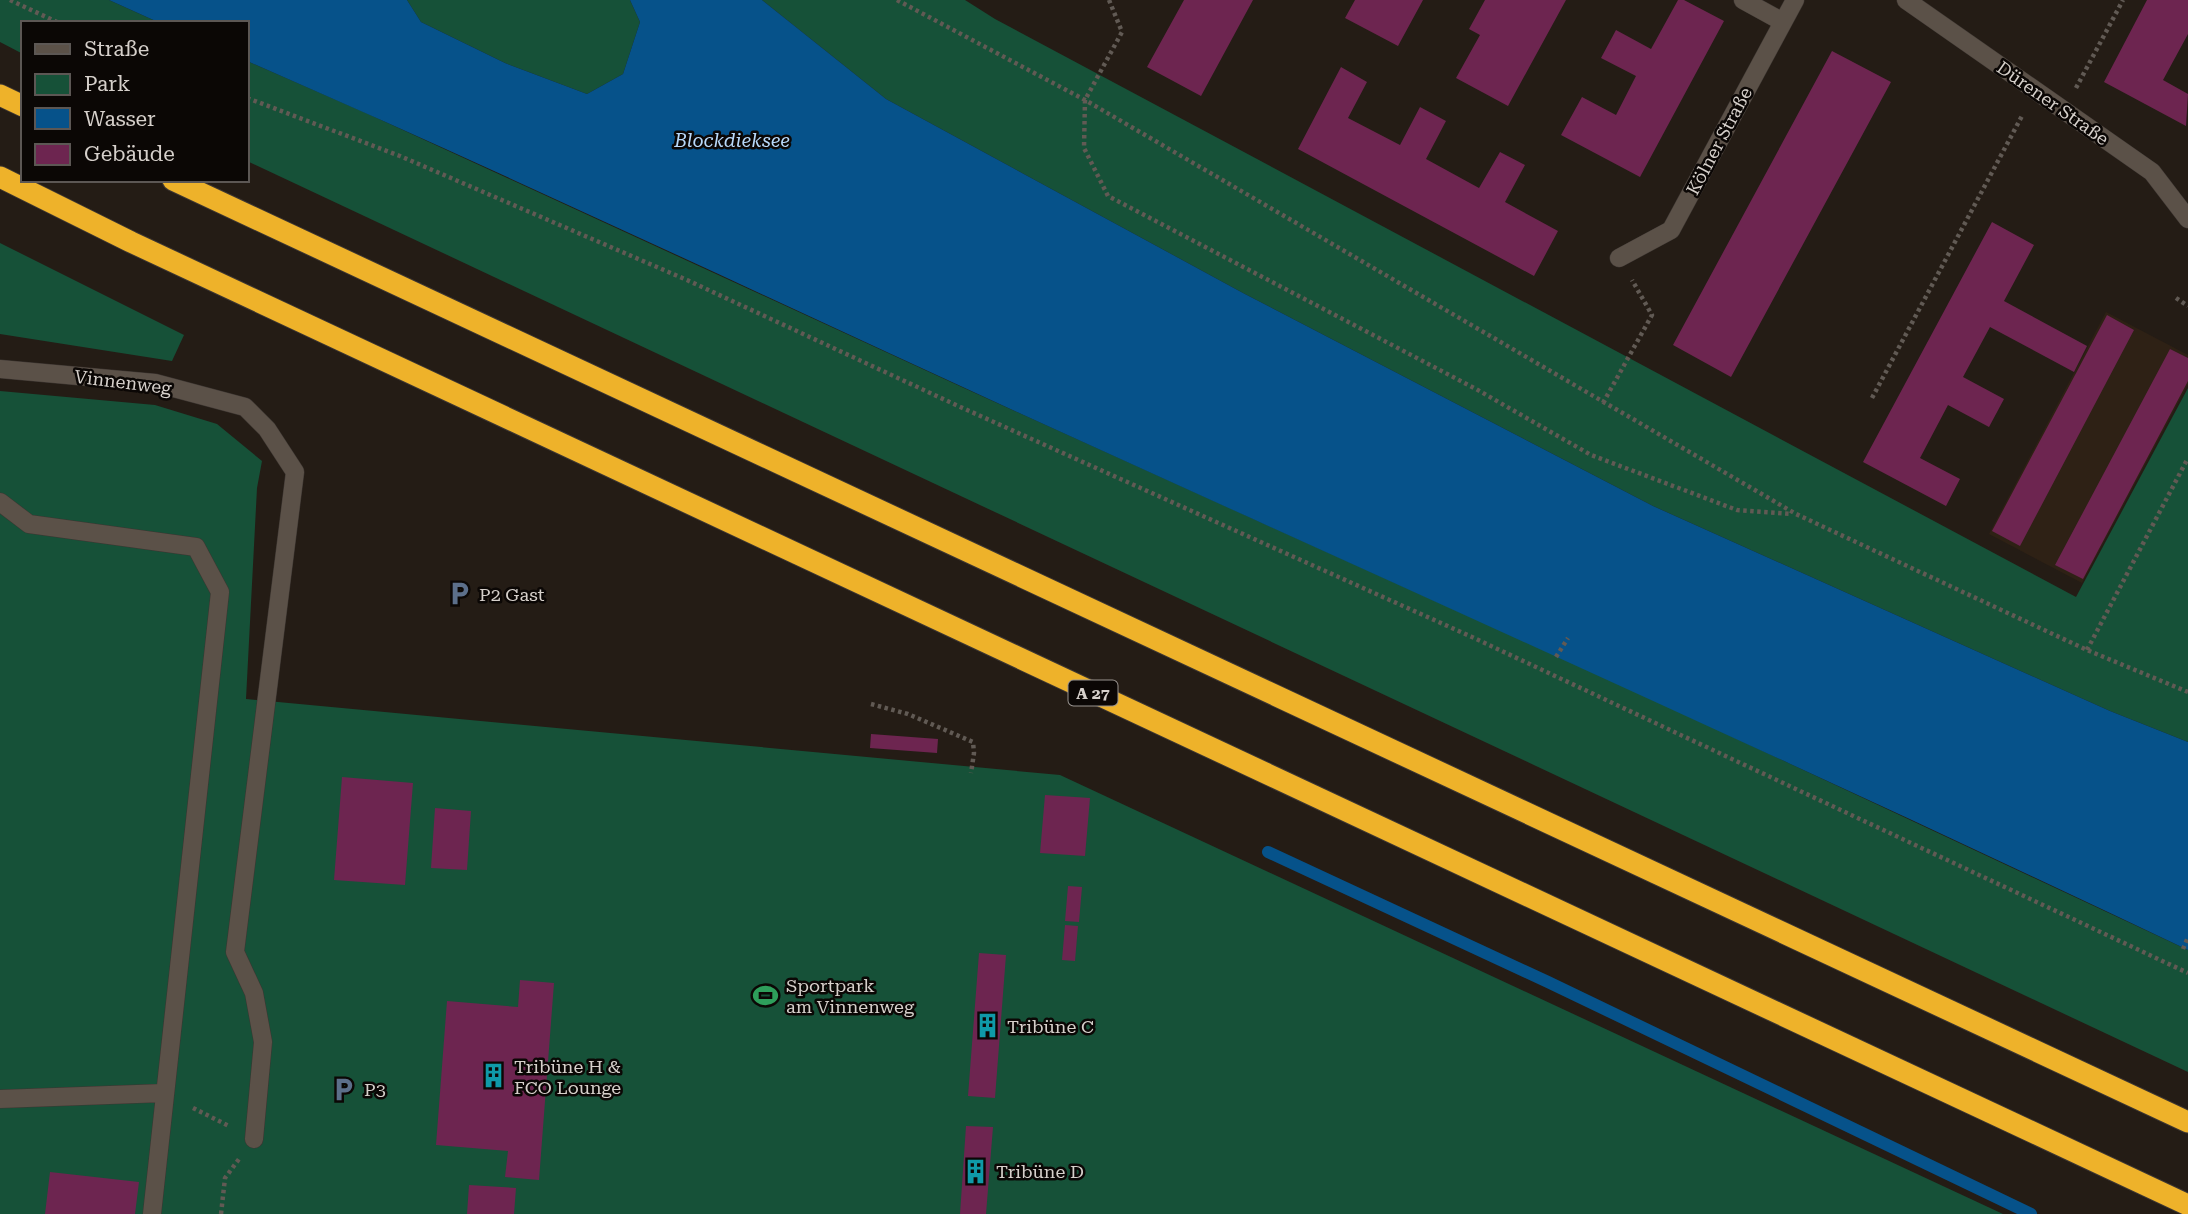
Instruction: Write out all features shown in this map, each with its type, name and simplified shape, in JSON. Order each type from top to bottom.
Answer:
[{"type":"highway","points":[[0,95],[21,105]]},
{"type":"highway","name":"A 27","points":[[0,177],[131,242],[2188,1205]]},
{"type":"highway","points":[[177,182],[2188,1122]]},
{"type":"street","points":[[1743,0],[1783,22]]},
{"type":"street","name":"Kölner Straße","points":[[1619,258],[1671,230],[1795,0]]},
{"type":"street","name":"Dürener Straße","points":[[1906,0],[2152,172],[2188,219]]},
{"type":"street","name":"Vinnenweg","points":[[0,369],[155,383],[245,407],[267,429],[295,472],[234,952],[254,993],[263,1042],[254,1139]]},
{"type":"street","points":[[0,502],[29,524],[196,547],[220,592],[152,1214]]},
{"type":"street","points":[[0,1099],[164,1093]]},
{"type":"path","points":[[10,0],[55,21]]},
{"type":"path","points":[[897,0],[1085,100],[1796,514],[2087,650],[2188,692]]},
{"type":"path","points":[[1109,0],[1122,32],[1085,100],[1084,148],[1108,196],[1476,388],[1591,456],[1737,510],[1796,514]]},
{"type":"path","points":[[2064,110],[2123,0]]},
{"type":"path","points":[[1871,398],[2035,90]]},
{"type":"path","points":[[248,98],[400,156],[687,280],[956,405],[1472,636],[2188,973]]},
{"type":"path","points":[[1603,403],[1652,315],[1619,258]]},
{"type":"path","points":[[2176,298],[2188,306]]},
{"type":"path","points":[[2087,650],[2188,458]]},
{"type":"path","points":[[1556,657],[1568,638]]},
{"type":"path","points":[[871,704],[908,714],[973,743],[971,773]]},
{"type":"path","points":[[2183,949],[2188,937]]},
{"type":"path","points":[[164,1093],[254,1139],[225,1178],[221,1214]]},
{"type":"shaded area","points":[[2106,312],[2188,355],[2188,384],[2082,583],[1989,534]]},
{"type":"green space","points":[[0,0],[109,0],[156,21],[21,21],[21,53],[0,42]]},
{"type":"green space","points":[[407,0],[630,0],[640,22],[623,74],[587,94],[505,63],[421,22]]},
{"type":"green space","points":[[762,0],[965,0],[995,19],[2076,597],[2188,388],[2188,742],[2110,711],[1653,506],[1243,293],[886,99]]},
{"type":"green space","points":[[248,61],[1639,693],[2188,950],[2188,1072],[248,161]]},
{"type":"green space","points":[[0,243],[184,335],[172,361],[0,334]]},
{"type":"green space","name":"Sportpark am Vinnenweg","points":[[0,391],[155,405],[217,424],[262,461],[257,488],[246,699],[1060,775],[2003,1214],[0,1214]]},
{"type":"water","name":"Blockdieksee","points":[[109,0],[407,0],[421,22],[505,63],[587,94],[623,74],[640,22],[630,0],[762,0],[886,99],[1243,293],[1653,506],[2110,711],[2188,742],[2188,950],[1754,747],[541,192],[248,61],[248,21],[156,21]]},
{"type":"building","points":[[1184,0],[1253,0],[1201,96],[1147,67]]},
{"type":"building","points":[[1355,0],[1423,0],[1398,46],[1345,18]]},
{"type":"building","points":[[1485,0],[1566,0],[1508,106],[1456,78],[1480,35],[1469,29]]},
{"type":"building","points":[[1678,0],[1684,0],[1724,21],[1640,177],[1561,135],[1582,97],[1616,115],[1636,76],[1601,58],[1616,30],[1651,49]]},
{"type":"building","points":[[2147,0],[2188,0],[2188,34],[2163,80],[2188,94],[2186,126],[2104,82]]},
{"type":"building","points":[[1832,51],[1891,82],[1731,377],[1673,345]]},
{"type":"building","points":[[1341,67],[1367,82],[1348,118],[1400,145],[1420,107],[1446,121],[1426,159],[1479,188],[1500,152],[1525,165],[1505,202],[1558,231],[1534,276],[1298,149]]},
{"type":"building","points":[[1992,222],[2034,245],[2004,301],[2087,346],[2074,372],[1990,327],[1963,377],[2004,399],[1989,427],[1948,405],[1920,458],[1960,479],[1946,506],[1863,462]]},
{"type":"building","points":[[2107,315],[2134,330],[2020,546],[1992,531]]},
{"type":"building","points":[[2170,349],[2188,358],[2188,381],[2083,579],[2055,565]]},
{"type":"building","points":[[871,734],[938,739],[937,753],[870,748]]},
{"type":"building","points":[[342,777],[413,783],[405,885],[334,880]]},
{"type":"building","points":[[1045,795],[1090,798],[1085,856],[1040,853]]},
{"type":"building","points":[[435,808],[471,811],[467,870],[431,868]]},
{"type":"building","points":[[1068,886],[1082,887],[1079,922],[1065,921]]},
{"type":"building","points":[[1065,925],[1078,926],[1075,961],[1062,960]]},
{"type":"building","name":"Tribüne C","points":[[979,953],[1006,955],[995,1098],[968,1096]]},
{"type":"building","name":"Tribüne H & FCO Lounge","points":[[520,980],[554,983],[539,1180],[505,1177],[508,1151],[436,1145],[447,1001],[518,1007]]},
{"type":"building","name":"Tribüne D","points":[[966,1126],[993,1127],[986,1214],[960,1214]]},
{"type":"building","points":[[50,1172],[139,1182],[135,1214],[45,1214]]},
{"type":"building","points":[[469,1185],[516,1188],[514,1214],[467,1214]]},
{"type":"waterway","points":[[1268,852],[1548,982],[2031,1214]]},
{"type":"place","name":"P2 Gast","points":[[459,594]]},
{"type":"place","name":"Sportpark am Vinnenweg","points":[[766,995]]},
{"type":"place","name":"Tribüne C","points":[[987,1026]]},
{"type":"place","name":"Tribüne H & FCO Lounge","points":[[494,1076]]},
{"type":"place","name":"P3","points":[[344,1089]]},
{"type":"place","name":"Tribüne D","points":[[976,1171]]}]
